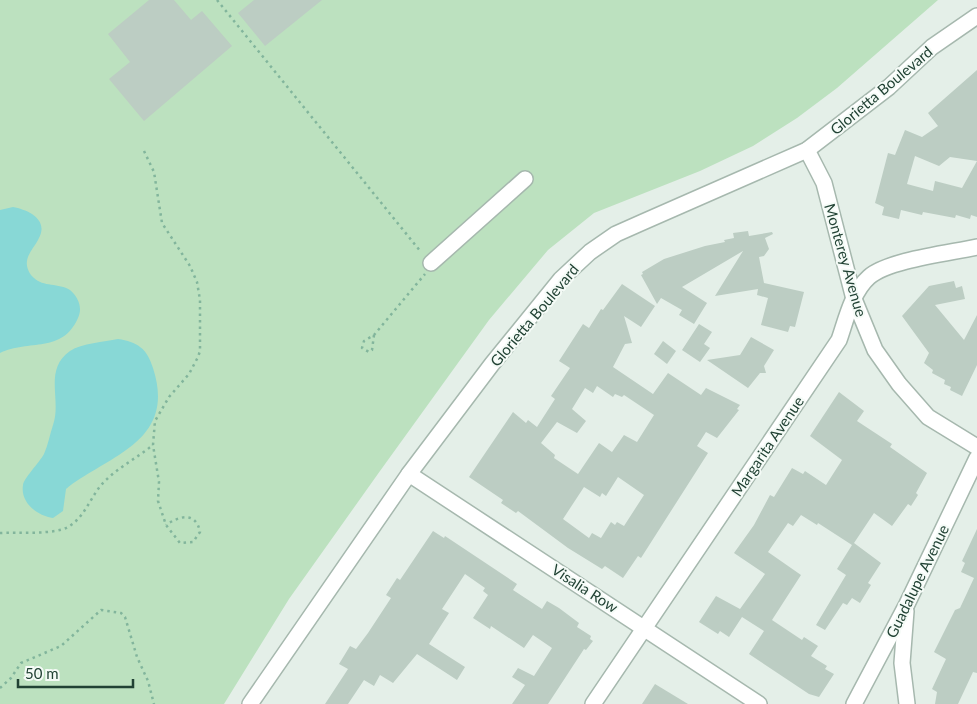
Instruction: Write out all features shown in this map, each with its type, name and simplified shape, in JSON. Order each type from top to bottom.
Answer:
[{"type":"street","name":"Glorietta Boulevard","points":[[250,704],[409,474],[492,364],[561,279],[590,252],[616,234],[806,150],[889,87],[932,47],[977,16]]},
{"type":"street","name":"Monterey Avenue","points":[[806,150],[824,184],[854,299],[875,350],[899,384],[928,417],[977,448]]},
{"type":"street","points":[[431,263],[525,179]]},
{"type":"street","name":"Margarita Avenue","points":[[593,704],[839,340],[854,299],[868,278],[884,268],[977,247]]},
{"type":"street","name":"Guadalupe Avenue","points":[[854,704],[907,604],[977,458]]},
{"type":"street","name":"Visalia Row","points":[[409,474],[644,626],[760,704]]},
{"type":"street","points":[[907,604],[902,663],[907,704]]},
{"type":"path","points":[[216,0],[431,263],[424,275],[374,335],[364,342],[362,348],[369,352],[372,350],[374,335]]},
{"type":"path","points":[[144,151],[154,172],[162,223],[190,266],[197,282],[200,300],[200,351],[189,374],[169,397],[155,421],[153,445],[159,482],[158,501],[166,526],[180,543],[193,542],[200,532],[199,525],[190,517],[176,519],[166,526]]},
{"type":"path","points":[[0,533],[59,531],[69,527],[85,511],[91,499],[106,480],[153,445]]},
{"type":"path","points":[[0,688],[11,678],[21,663],[61,646],[101,610],[125,617],[136,657],[148,680],[154,704]]},
{"type":"green space","points":[[0,0],[938,0],[837,88],[797,118],[753,146],[700,171],[594,213],[548,250],[489,320],[380,471],[289,599],[224,704],[0,704]]},
{"type":"water","points":[[13,207],[31,213],[40,222],[41,233],[30,252],[28,270],[42,283],[61,286],[70,290],[77,299],[80,310],[78,318],[63,337],[44,344],[11,349],[0,353],[0,210]]},
{"type":"water","points":[[118,339],[136,344],[148,355],[153,368],[158,393],[156,413],[147,430],[135,444],[66,489],[63,511],[53,518],[42,515],[27,503],[24,497],[23,485],[44,454],[48,443],[55,415],[55,376],[57,367],[62,359],[75,348]]},
{"type":"building","points":[[149,0],[174,0],[191,20],[202,11],[232,46],[144,121],[109,79],[130,62],[108,34]]},
{"type":"building","points":[[254,0],[322,0],[265,46],[238,13]]},
{"type":"building","points":[[977,70],[977,161],[977,217],[971,215],[970,219],[956,215],[955,218],[923,212],[922,215],[901,210],[899,219],[882,215],[884,207],[875,203],[888,153],[895,155],[905,130],[922,137],[938,126],[928,113]],"holes":[[[915,156],[939,166],[950,157],[977,161],[962,188],[935,181],[933,191],[907,184]]]},
{"type":"building","points":[[748,231],[749,236],[772,232],[773,234],[765,238],[769,249],[764,256],[759,257],[764,283],[804,292],[795,327],[790,326],[788,332],[761,325],[768,298],[757,295],[758,289],[715,296],[743,251],[682,287],[707,303],[694,324],[679,315],[682,310],[661,298],[657,304],[641,275],[643,274],[642,272],[664,259],[705,246],[725,242],[724,240],[734,238],[733,233]]},
{"type":"building","points":[[954,281],[956,288],[962,286],[965,299],[935,305],[964,340],[977,315],[977,365],[962,396],[950,390],[951,387],[944,384],[945,380],[932,373],[933,370],[924,363],[929,353],[902,316],[929,286]]},
{"type":"building","points":[[622,284],[655,306],[641,327],[624,316],[632,343],[625,344],[613,367],[653,394],[668,373],[701,395],[706,388],[740,405],[737,409],[739,410],[717,438],[706,432],[697,446],[708,453],[641,558],[638,556],[623,578],[605,566],[602,569],[568,548],[518,511],[516,513],[501,503],[503,500],[469,477],[513,412],[526,423],[528,420],[537,427],[555,399],[551,396],[570,368],[559,361],[583,324],[589,328],[601,309],[603,310]],"holes":[[[597,386],[613,397],[615,394],[622,397],[624,395],[654,415],[637,442],[624,435],[612,452],[599,443],[578,474],[554,458],[555,455],[541,443],[557,422],[577,433],[586,421],[572,409],[585,388],[593,393]],[[618,477],[644,495],[624,526],[617,522],[615,525],[611,522],[601,538],[592,533],[589,538],[563,519],[584,487],[600,497],[602,493],[606,496]]]},
{"type":"building","points":[[699,324],[712,332],[704,344],[710,348],[700,362],[682,350]]},
{"type":"building","points":[[751,337],[774,350],[764,366],[766,373],[760,373],[748,388],[707,360],[740,355]]},
{"type":"building","points":[[663,341],[676,351],[667,364],[654,354]]},
{"type":"building","points":[[839,392],[864,411],[857,421],[892,444],[890,447],[927,473],[911,506],[908,504],[892,526],[874,513],[854,543],[881,563],[868,583],[871,585],[860,603],[852,598],[847,605],[843,603],[825,630],[816,625],[846,575],[837,569],[852,545],[818,523],[817,525],[801,515],[793,526],[788,523],[768,552],[801,575],[772,620],[802,640],[804,637],[818,646],[811,656],[827,666],[825,669],[834,674],[819,697],[809,694],[749,654],[764,631],[742,617],[729,637],[720,631],[718,634],[699,622],[716,596],[740,609],[765,574],[734,553],[754,525],[770,495],[774,497],[792,468],[803,474],[805,471],[826,485],[842,460],[810,436]]},
{"type":"building","points":[[977,529],[977,673],[973,672],[958,704],[935,704],[937,692],[932,689],[946,659],[934,652],[955,610],[960,608],[974,578],[961,572],[965,563],[962,561]]},
{"type":"building","points":[[433,531],[444,538],[445,536],[517,584],[513,590],[542,609],[547,601],[559,608],[579,623],[577,627],[591,636],[590,639],[593,641],[586,650],[584,649],[548,704],[512,704],[525,685],[512,677],[518,668],[534,676],[552,648],[533,635],[524,648],[491,626],[490,629],[473,618],[488,595],[483,591],[485,588],[465,574],[442,609],[449,613],[429,644],[465,667],[457,680],[417,654],[393,683],[380,675],[374,686],[364,680],[348,704],[325,704],[348,669],[339,664],[350,646],[356,649],[368,633],[391,598],[386,595],[397,578],[400,580]]},
{"type":"building","points":[[655,684],[688,704],[642,704]]}]
